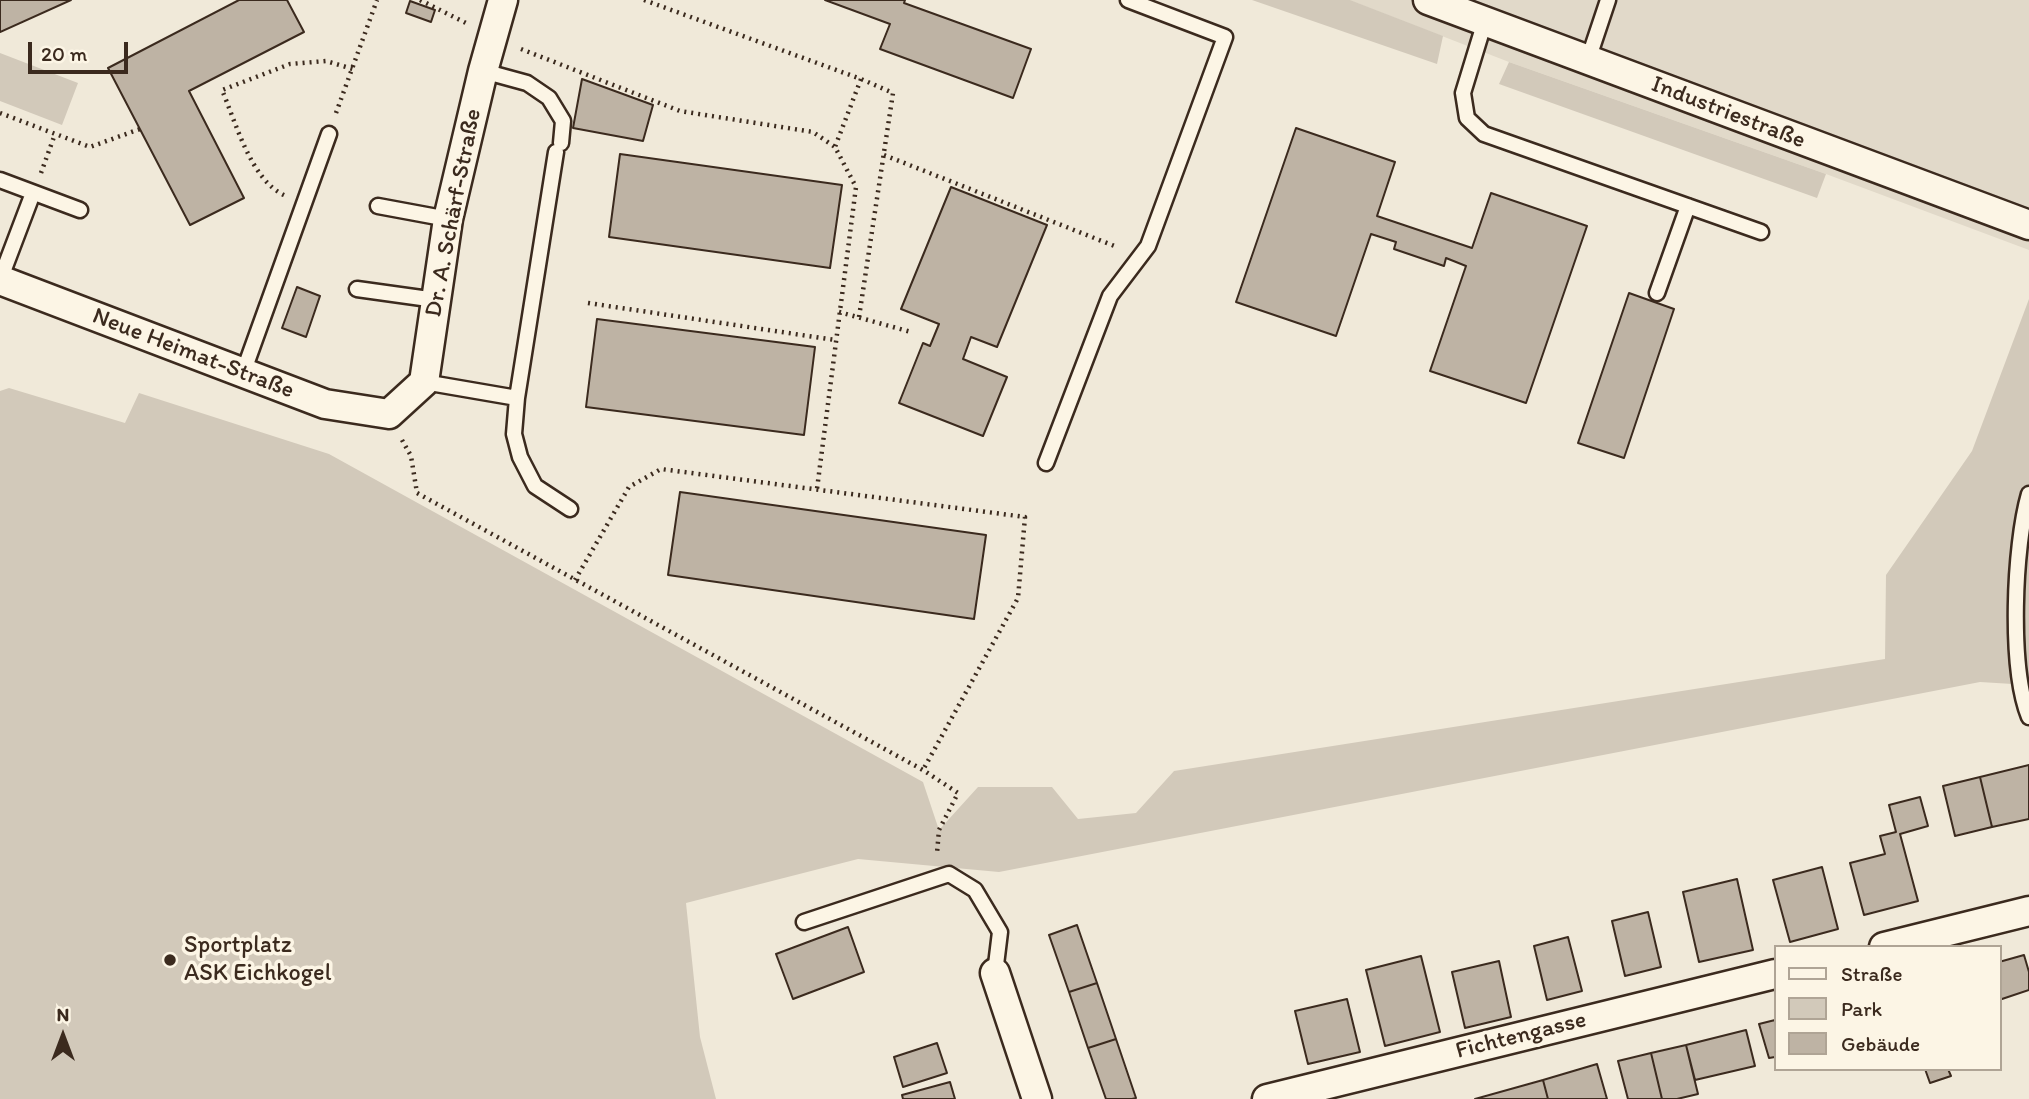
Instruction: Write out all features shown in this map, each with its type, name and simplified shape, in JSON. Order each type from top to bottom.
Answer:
[{"type":"street","name":"Dr. A. Schärf-Straße","points":[[424,382],[448,219],[483,71],[503,0]]},
{"type":"street","name":"Industriestraße","points":[[1428,0],[2029,225]]},
{"type":"street","name":"Neue Heimat-Straße","points":[[0,281],[325,404],[389,414]]},
{"type":"street","points":[[389,414],[424,382]]},
{"type":"street","points":[[1892,945],[2029,911]]},
{"type":"street","points":[[995,973],[1037,1099]]},
{"type":"street","name":"Fichtengasse","points":[[1267,1099],[1773,974]]},
{"type":"lane","points":[[1046,463],[1110,296],[1148,246],[1225,37],[1128,0]]},
{"type":"lane","points":[[1588,60],[1608,0]]},
{"type":"lane","points":[[1485,21],[1463,93],[1467,118],[1484,134],[1761,232]]},
{"type":"lane","points":[[483,71],[527,83],[549,98],[563,121],[517,398],[514,434],[520,457],[535,486],[570,509]]},
{"type":"lane","points":[[243,373],[329,134]]},
{"type":"lane","points":[[0,180],[80,210]]},
{"type":"lane","points":[[0,281],[33,193]]},
{"type":"lane","points":[[379,206],[448,219]]},
{"type":"lane","points":[[1657,293],[1688,206]]},
{"type":"lane","points":[[357,289],[436,300]]},
{"type":"lane","points":[[424,382],[517,398]]},
{"type":"lane","points":[[2029,494],[2018,563],[2017,654],[2029,718]]},
{"type":"lane","points":[[804,922],[949,874],[975,890],[1000,932],[995,973]]},
{"type":"path","points":[[329,134],[377,0]]},
{"type":"path","points":[[420,0],[492,37],[680,111],[813,132],[835,147],[856,187],[817,489]]},
{"type":"path","points":[[645,0],[893,93],[859,317]]},
{"type":"path","points":[[304,204],[273,190],[256,169],[222,90],[290,64],[326,61],[353,69]]},
{"type":"path","points":[[835,147],[861,79]]},
{"type":"path","points":[[0,113],[90,147],[140,128]]},
{"type":"path","points":[[33,193],[55,134]]},
{"type":"path","points":[[884,155],[1140,256]]},
{"type":"path","points":[[588,303],[835,340]]},
{"type":"path","points":[[839,312],[911,332]]},
{"type":"path","points":[[389,414],[411,456],[417,493],[923,770],[958,793],[939,830],[936,851],[949,874]]},
{"type":"path","points":[[575,580],[629,486],[662,469],[1025,517],[1018,598],[923,770]]},
{"type":"shaded area","points":[[1349,0],[2029,0],[2029,250],[1826,174],[1509,62]]},
{"type":"green space","points":[[1252,0],[1350,0],[1443,36],[1437,64]]},
{"type":"green space","points":[[0,53],[78,83],[62,125],[0,101]]},
{"type":"green space","points":[[1509,62],[1826,174],[1817,198],[1499,84]]},
{"type":"green space","points":[[2029,299],[2029,685],[1980,682],[999,872],[858,859],[686,903],[700,1037],[716,1099],[0,1099],[0,391],[9,388],[125,423],[139,393],[329,454],[923,782],[939,830],[978,787],[1052,787],[1078,819],[1136,813],[1174,771],[1885,659],[1886,575],[1972,451]]},
{"type":"building","points":[[0,0],[71,0],[0,32]]},
{"type":"building","points":[[239,0],[287,0],[304,32],[189,91],[244,198],[190,225],[108,68]]},
{"type":"building","points":[[825,0],[905,0],[904,3],[1031,49],[1013,98],[880,49],[890,24]]},
{"type":"building","points":[[410,1],[435,10],[431,22],[406,13]]},
{"type":"building","points":[[582,79],[653,105],[643,141],[573,128]]},
{"type":"building","points":[[1296,128],[1395,162],[1377,216],[1472,248],[1491,193],[1587,226],[1526,403],[1430,371],[1466,266],[1446,258],[1444,266],[1394,249],[1396,242],[1371,234],[1336,336],[1236,302]]},
{"type":"building","points":[[620,154],[842,185],[830,268],[609,237]]},
{"type":"building","points":[[951,187],[1047,225],[997,347],[971,337],[963,359],[1007,377],[983,436],[899,403],[923,343],[930,346],[939,324],[901,309]]},
{"type":"building","points":[[297,287],[320,296],[306,337],[282,328]]},
{"type":"building","points":[[1629,293],[1674,309],[1624,458],[1578,443]]},
{"type":"building","points":[[597,319],[815,347],[804,435],[586,407]]},
{"type":"building","points":[[680,492],[986,535],[974,619],[668,575]]},
{"type":"building","points":[[2029,765],[2029,819],[1992,827],[1980,777]]},
{"type":"building","points":[[1980,777],[1992,827],[1955,836],[1943,786]]},
{"type":"building","points":[[1920,797],[1928,826],[1900,834],[1918,901],[1864,915],[1850,863],[1885,854],[1880,836],[1896,832],[1889,805]]},
{"type":"building","points":[[1822,867],[1838,929],[1790,942],[1773,880]]},
{"type":"building","points":[[1737,879],[1753,950],[1699,962],[1683,892]]},
{"type":"building","points":[[1648,912],[1661,967],[1625,976],[1612,921]]},
{"type":"building","points":[[1077,925],[1097,983],[1069,992],[1049,935]]},
{"type":"building","points":[[848,927],[864,972],[793,999],[776,954]]},
{"type":"building","points":[[1568,937],[1582,991],[1547,1000],[1534,946]]},
{"type":"building","points":[[2024,955],[2029,972],[2029,990],[2001,999],[2001,961]]},
{"type":"building","points":[[1421,956],[1440,1032],[1385,1046],[1366,970]]},
{"type":"building","points":[[1499,961],[1511,1017],[1465,1028],[1452,972]]},
{"type":"building","points":[[1097,983],[1116,1039],[1088,1048],[1069,992]]},
{"type":"building","points":[[1347,999],[1360,1052],[1308,1064],[1295,1011]]},
{"type":"building","points":[[1773,1020],[1773,1057],[1769,1058],[1759,1024]]},
{"type":"building","points":[[1746,1030],[1755,1066],[1695,1080],[1686,1045]]},
{"type":"building","points":[[1116,1039],[1136,1098],[1106,1099],[1088,1048]]},
{"type":"building","points":[[937,1043],[947,1073],[903,1087],[894,1057]]},
{"type":"building","points":[[1686,1045],[1698,1094],[1662,1099],[1651,1053]]},
{"type":"building","points":[[1651,1053],[1662,1099],[1628,1099],[1618,1061]]},
{"type":"building","points":[[1597,1064],[1607,1099],[1548,1099],[1543,1080]]},
{"type":"building","points":[[1926,1071],[1949,1071],[1951,1076],[1930,1083]]},
{"type":"building","points":[[1543,1080],[1548,1099],[1475,1099]]},
{"type":"building","points":[[950,1082],[955,1099],[903,1099],[902,1095]]},
{"type":"place","name":"Sportplatz ASK Eichkogel","points":[[170,960]]}]
